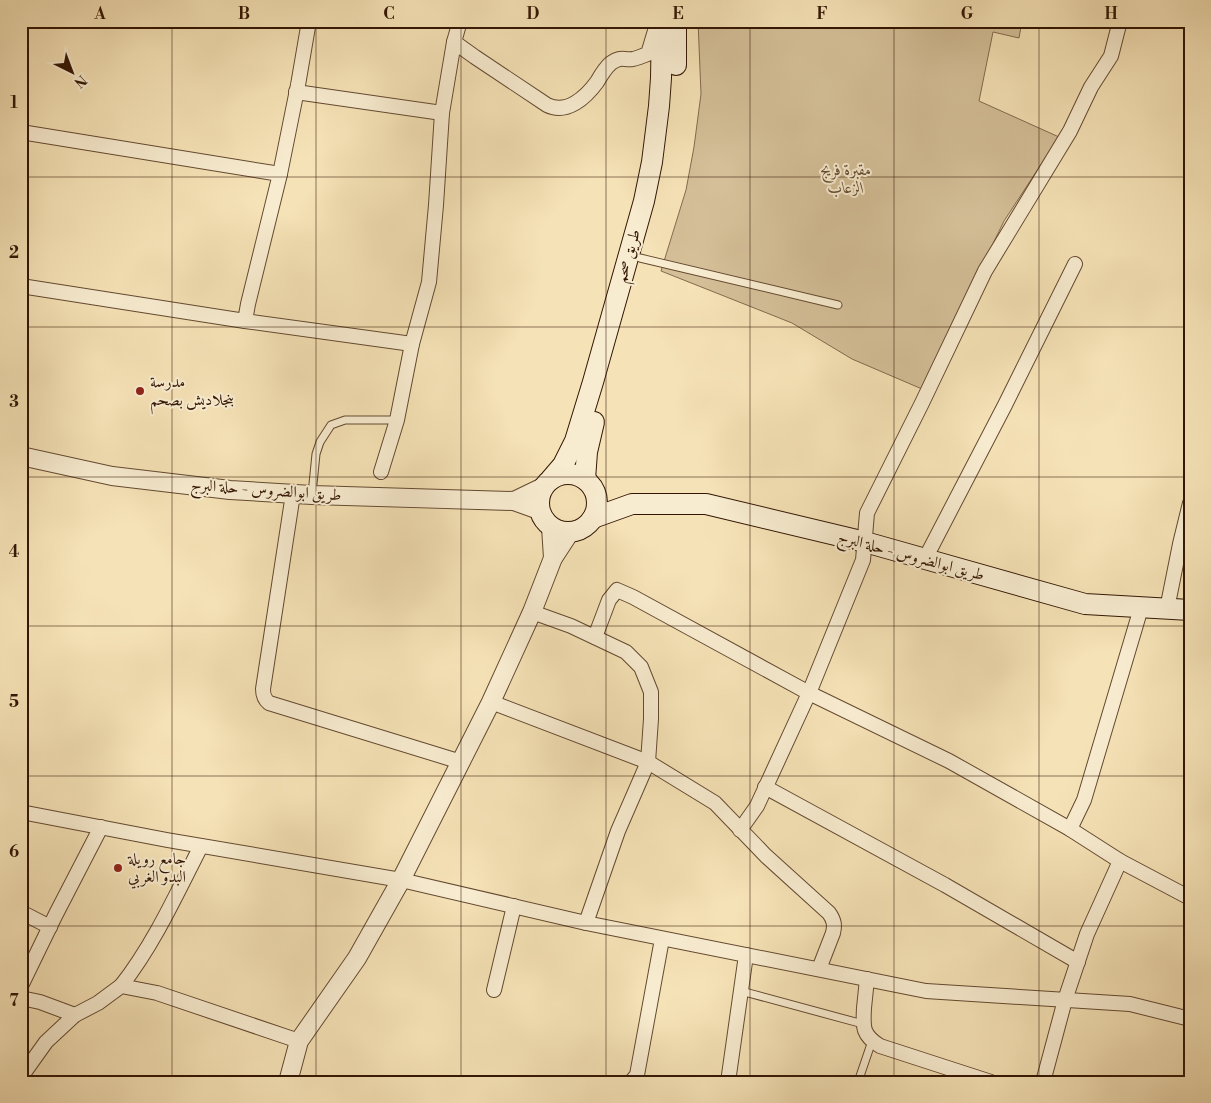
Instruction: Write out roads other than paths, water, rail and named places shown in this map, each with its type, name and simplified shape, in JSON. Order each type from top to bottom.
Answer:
[{"type":"main road","name":"طريق صحم","points":[[547,483],[563,465],[575,441],[644,200],[652,162],[659,106],[662,21]]},
{"type":"main road","name":"طريق صحم","points":[[590,485],[588,442],[653,213],[668,143],[676,66],[676,21]]},
{"type":"main road","points":[[562,474],[574,474],[590,485],[597,500],[597,510],[587,525],[579,530],[561,530],[544,520],[539,510],[539,498],[547,483],[562,474]]},
{"type":"main road","name":"طريق ابوالضروس - حلة البرج","points":[[590,485],[632,504]]},
{"type":"main road","name":"طريق ابوالضروس - حلة البرج","points":[[593,518],[632,504],[706,504],[864,542],[1086,604],[1190,610]]},
{"type":"street","points":[[245,321],[280,174],[309,21]]},
{"type":"street","points":[[381,472],[397,420],[412,344],[429,282],[442,114],[454,42],[460,21]]},
{"type":"street","points":[[454,42],[547,105],[564,107],[576,103],[582,98],[610,64],[620,58],[634,59],[648,54],[658,21]]},
{"type":"street","points":[[740,830],[757,806],[809,693],[863,560],[867,513],[985,271],[1070,131],[1091,87],[1111,56],[1120,21]]},
{"type":"street","points":[[296,92],[442,114]]},
{"type":"street","points":[[21,132],[280,174]]},
{"type":"street","points":[[924,559],[1010,396],[1075,264]]},
{"type":"street","points":[[21,286],[245,321],[412,344]]},
{"type":"street","name":"طريق ابوالضروس - حلة البرج","points":[[21,456],[112,476],[230,490],[312,495],[514,501],[539,510]]},
{"type":"street","name":"طريق ابوالضروس - حلة البرج","points":[[514,501],[547,483]]},
{"type":"street","points":[[293,494],[263,689],[265,700],[269,703],[461,762]]},
{"type":"street","points":[[1167,609],[1190,503]]},
{"type":"street","points":[[288,1082],[299,1041],[357,958],[401,880],[491,702],[532,612],[553,558],[561,530]]},
{"type":"street","points":[[595,637],[609,600],[617,590],[633,597],[809,693],[949,761],[1070,829],[1120,861],[1190,898]]},
{"type":"street","points":[[1070,829],[1084,800],[1141,608]]},
{"type":"street","points":[[532,612],[570,626],[626,652],[641,667],[651,692],[648,762],[618,831],[586,923]]},
{"type":"street","points":[[491,702],[648,762],[715,803],[766,856],[833,918],[834,933],[819,969]]},
{"type":"street","points":[[765,787],[945,885],[1078,962]]},
{"type":"street","points":[[21,812],[201,846],[401,880],[586,923],[926,991],[1130,1004],[1190,1019]]},
{"type":"street","points":[[22,980],[101,827]]},
{"type":"street","points":[[21,1078],[46,1042],[75,1015],[98,1003],[121,986],[134,970],[201,846]]},
{"type":"street","points":[[1042,1082],[1065,1000],[1087,934],[1120,861]]},
{"type":"street","points":[[494,990],[514,906]]},
{"type":"street","points":[[21,912],[50,927]]},
{"type":"street","points":[[631,1082],[637,1075],[662,939]]},
{"type":"street","points":[[728,1082],[746,955]]},
{"type":"street","points":[[867,979],[863,1024],[866,1033],[872,1041],[880,1046],[991,1082]]},
{"type":"street","points":[[121,986],[157,993],[299,1041]]},
{"type":"street","points":[[21,998],[40,1002],[75,1015]]},
{"type":"lane","points":[[640,258],[838,305]]},
{"type":"lane","points":[[312,495],[316,454],[320,442],[331,425],[345,420],[397,420]]},
{"type":"lane","points":[[741,991],[863,1024]]},
{"type":"lane","points":[[858,1082],[872,1041]]},
{"type":"place","name":"مدرسة بنجلاديش بصحم","points":[[140,391]]},
{"type":"place","name":"جامع رويلة البدو الغربي","points":[[118,868]]},
{"type":"park label","name":"مقبرة فريج الزعاب","points":[[846,179]]}]
